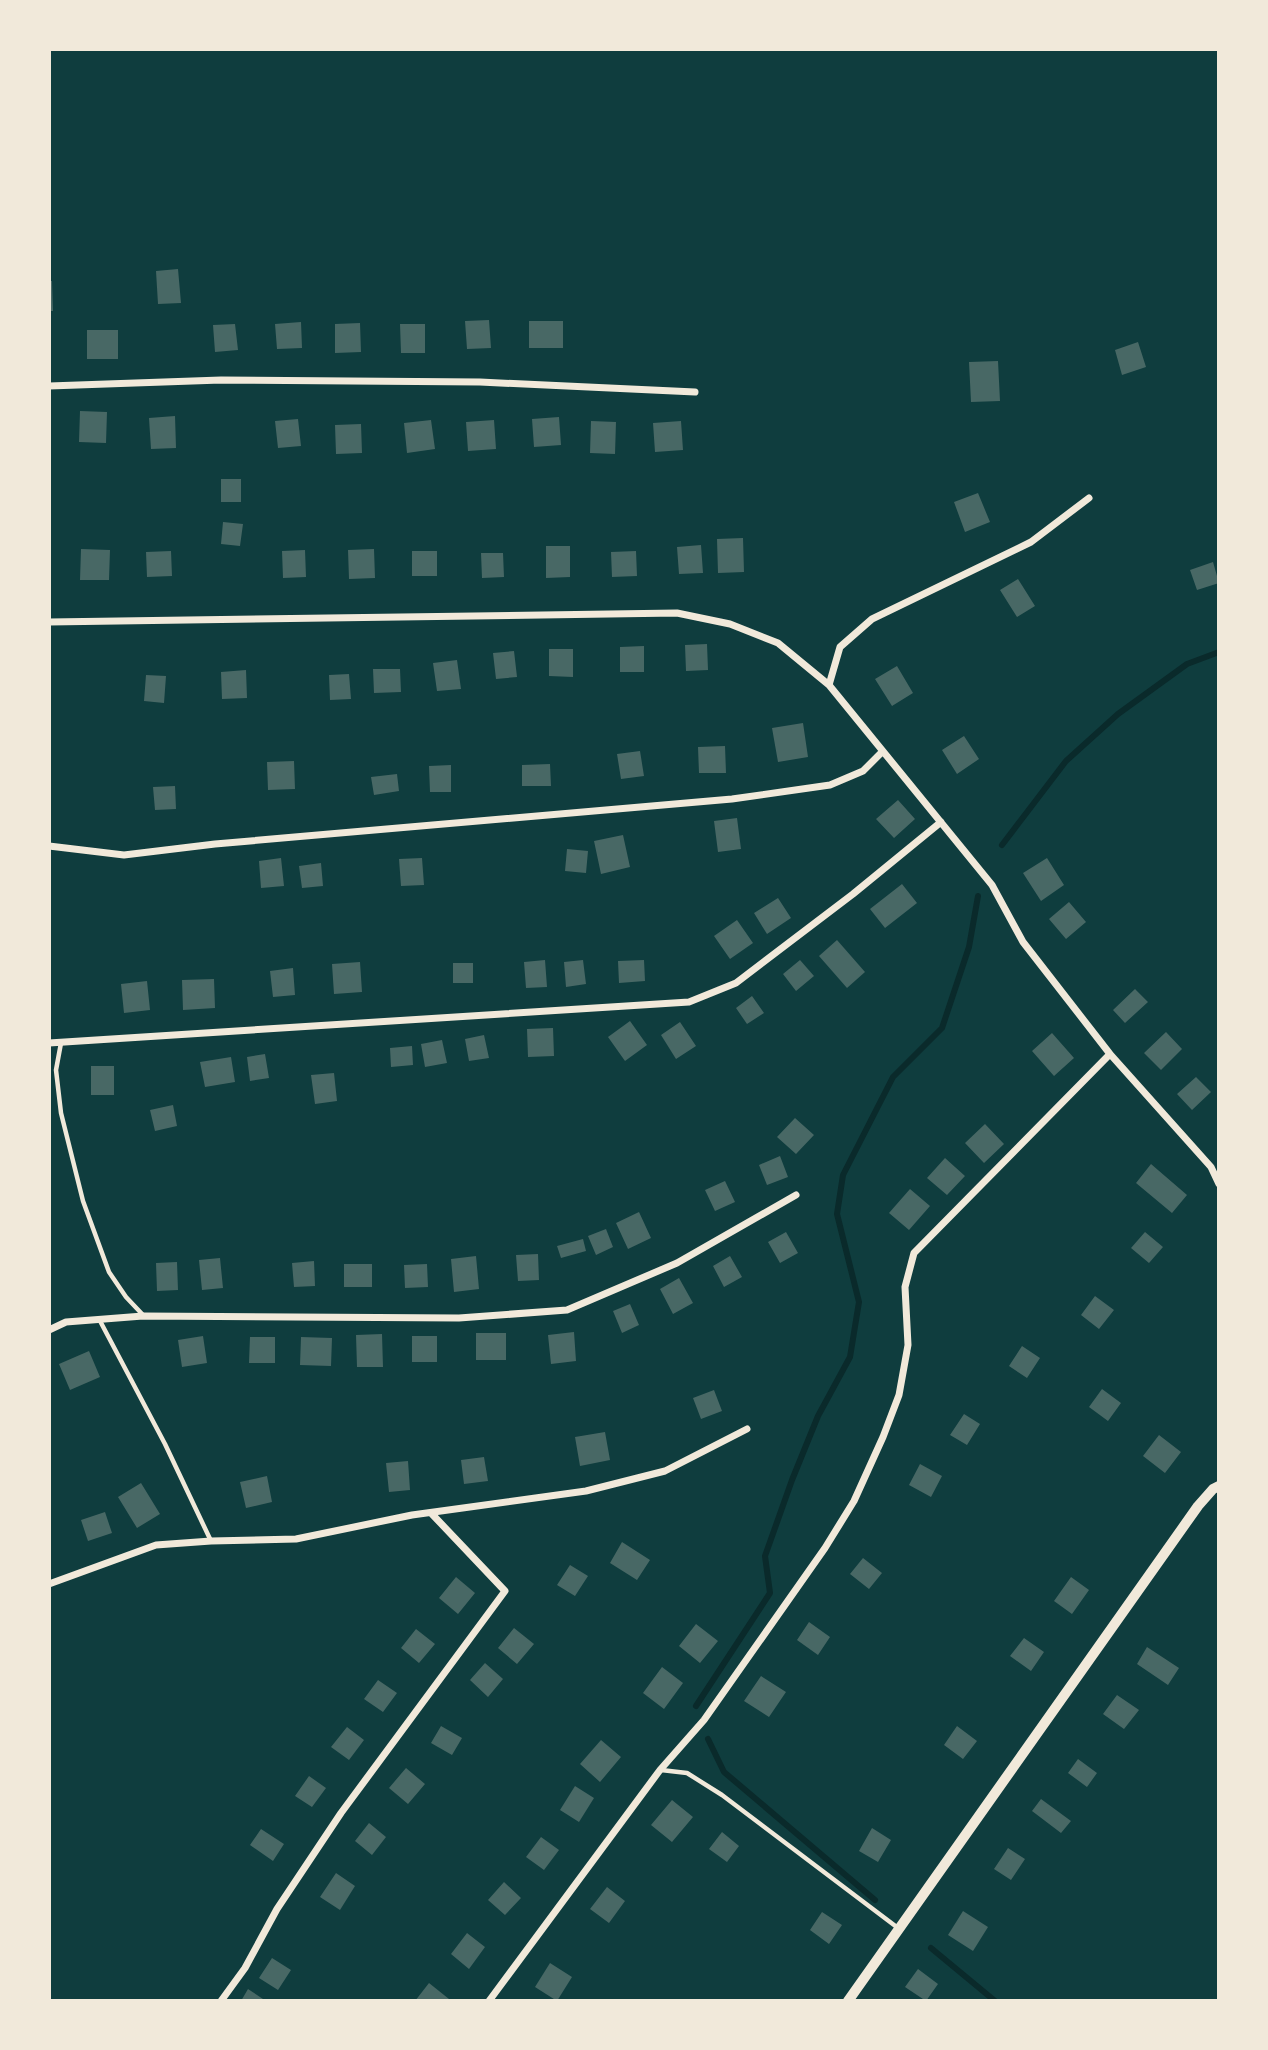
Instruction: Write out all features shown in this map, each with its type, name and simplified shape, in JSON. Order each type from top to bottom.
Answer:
[{"type":"street","points":[[49,386],[221,380],[466,382],[695,392]]},
{"type":"street","points":[[829,685],[840,647],[872,619],[1031,542],[1089,498]]},
{"type":"street","points":[[49,622],[677,613],[730,624],[778,643],[829,685],[941,822],[992,885],[1023,942],[1110,1054],[1211,1167],[1219,1184]]},
{"type":"street","points":[[49,846],[124,855],[215,844],[732,799],[830,785],[863,771],[882,752]]},
{"type":"street","points":[[49,1043],[689,1002],[736,983],[853,894],[941,822]]},
{"type":"street","points":[[489,2001],[660,1770],[704,1720],[825,1549],[854,1501],[899,1395],[908,1345],[905,1287],[914,1253],[1110,1054]]},
{"type":"street","points":[[49,1330],[66,1322],[143,1316],[459,1318],[567,1310],[677,1263],[796,1195]]},
{"type":"street","points":[[49,1584],[156,1545],[296,1539],[431,1513],[586,1492],[665,1471],[747,1429]]},
{"type":"street","points":[[848,2001],[1198,1506],[1219,1486]]},
{"type":"street","points":[[220,2001],[245,1968],[277,1909],[341,1813],[505,1591],[431,1513]]},
{"type":"lane","points":[[61,1042],[56,1070],[61,1113],[83,1201],[109,1272],[125,1297],[143,1316]]},
{"type":"lane","points":[[99,1318],[165,1444],[211,1541]]},
{"type":"lane","points":[[660,1770],[687,1773],[722,1795],[899,1929]]},
{"type":"building","points":[[178,269],[181,303],[158,304],[156,271]]},
{"type":"building","points":[[49,281],[52,281],[53,311],[49,311]]},
{"type":"building","points":[[489,320],[491,348],[467,349],[465,321]]},
{"type":"building","points":[[529,321],[563,321],[563,348],[529,348]]},
{"type":"building","points":[[301,322],[302,348],[277,349],[275,324]]},
{"type":"building","points":[[360,323],[361,352],[335,353],[335,324]]},
{"type":"building","points":[[235,324],[238,350],[215,352],[213,325]]},
{"type":"building","points":[[400,324],[425,324],[425,353],[401,353]]},
{"type":"building","points":[[87,330],[118,330],[118,359],[87,359]]},
{"type":"building","points":[[1138,342],[1146,367],[1122,375],[1115,350]]},
{"type":"building","points":[[998,361],[1000,401],[971,402],[969,362]]},
{"type":"building","points":[[80,411],[107,412],[106,443],[79,442]]},
{"type":"building","points":[[175,416],[176,448],[151,449],[149,418]]},
{"type":"building","points":[[559,417],[561,445],[534,447],[532,419]]},
{"type":"building","points":[[298,419],[301,446],[278,448],[275,421]]},
{"type":"building","points":[[431,420],[435,449],[407,453],[404,423]]},
{"type":"building","points":[[494,420],[496,449],[468,451],[466,422]]},
{"type":"building","points":[[591,421],[616,422],[615,454],[590,453]]},
{"type":"building","points":[[681,421],[683,450],[655,452],[653,423]]},
{"type":"building","points":[[361,424],[362,453],[336,454],[335,425]]},
{"type":"building","points":[[221,479],[241,479],[241,502],[221,502]]},
{"type":"building","points":[[978,493],[990,522],[965,532],[954,502]]},
{"type":"building","points":[[223,522],[243,524],[240,546],[221,544]]},
{"type":"building","points":[[743,538],[744,572],[718,573],[717,539]]},
{"type":"building","points":[[701,545],[703,573],[679,574],[677,547]]},
{"type":"building","points":[[546,546],[570,546],[570,577],[546,578]]},
{"type":"building","points":[[81,549],[110,550],[109,580],[80,580]]},
{"type":"building","points":[[374,549],[375,578],[349,579],[348,550]]},
{"type":"building","points":[[305,550],[306,577],[283,578],[282,551]]},
{"type":"building","points":[[171,551],[172,576],[147,577],[146,552]]},
{"type":"building","points":[[412,551],[437,551],[437,576],[412,576]]},
{"type":"building","points":[[636,551],[637,576],[612,577],[611,552]]},
{"type":"building","points":[[481,553],[503,553],[504,577],[482,578]]},
{"type":"building","points":[[1213,562],[1219,583],[1197,590],[1190,570]]},
{"type":"building","points":[[1018,579],[1035,606],[1017,617],[1000,590]]},
{"type":"building","points":[[707,644],[708,670],[686,671],[685,645]]},
{"type":"building","points":[[644,646],[644,672],[620,672],[620,647]]},
{"type":"building","points":[[549,649],[573,649],[573,677],[549,676]]},
{"type":"building","points":[[514,651],[517,677],[496,679],[493,653]]},
{"type":"building","points":[[457,660],[461,689],[437,691],[433,663]]},
{"type":"building","points":[[897,666],[913,693],[892,706],[875,679]]},
{"type":"building","points":[[373,669],[400,669],[401,692],[374,693]]},
{"type":"building","points":[[246,670],[247,698],[222,699],[221,672]]},
{"type":"building","points":[[349,674],[351,699],[330,700],[329,675]]},
{"type":"building","points":[[146,675],[166,676],[164,703],[144,701]]},
{"type":"building","points":[[803,723],[808,757],[778,762],[772,728]]},
{"type":"building","points":[[964,736],[979,759],[957,774],[942,750]]},
{"type":"building","points":[[725,746],[726,773],[699,773],[698,747]]},
{"type":"building","points":[[640,751],[644,776],[621,779],[617,754]]},
{"type":"building","points":[[294,761],[295,789],[268,790],[267,762]]},
{"type":"building","points":[[550,764],[551,786],[522,786],[522,765]]},
{"type":"building","points":[[451,765],[451,792],[430,792],[429,766]]},
{"type":"building","points":[[397,774],[399,791],[374,795],[371,777]]},
{"type":"building","points":[[175,786],[176,809],[155,810],[153,787]]},
{"type":"building","points":[[898,800],[915,819],[894,838],[876,819]]},
{"type":"building","points":[[737,818],[741,849],[718,852],[714,821]]},
{"type":"building","points":[[623,835],[630,867],[601,874],[594,841]]},
{"type":"building","points":[[567,849],[588,851],[586,873],[565,871]]},
{"type":"building","points":[[281,858],[284,886],[261,888],[259,861]]},
{"type":"building","points":[[422,858],[424,885],[401,886],[399,859]]},
{"type":"building","points":[[1047,858],[1064,885],[1041,901],[1023,873]]},
{"type":"building","points":[[321,863],[323,886],[302,888],[299,866]]},
{"type":"building","points":[[902,884],[917,903],[885,928],[870,909]]},
{"type":"building","points":[[778,898],[791,918],[767,934],[754,913]]},
{"type":"building","points":[[1069,902],[1086,922],[1066,939],[1049,919]]},
{"type":"building","points":[[737,920],[753,943],[730,959],[714,936]]},
{"type":"building","points":[[837,940],[865,972],[847,988],[819,956]]},
{"type":"building","points":[[545,960],[547,987],[526,988],[524,962]]},
{"type":"building","points":[[583,960],[586,984],[566,987],[564,962]]},
{"type":"building","points":[[644,960],[645,981],[619,983],[618,961]]},
{"type":"building","points":[[800,960],[814,976],[796,991],[783,974]]},
{"type":"building","points":[[360,962],[362,992],[334,994],[332,964]]},
{"type":"building","points":[[453,963],[473,963],[473,983],[453,983]]},
{"type":"building","points":[[293,968],[295,995],[273,997],[270,971]]},
{"type":"building","points":[[214,979],[215,1008],[183,1010],[182,980]]},
{"type":"building","points":[[147,981],[150,1010],[124,1013],[121,984]]},
{"type":"building","points":[[1135,989],[1148,1002],[1125,1023],[1113,1010]]},
{"type":"building","points":[[752,996],[764,1013],[747,1024],[736,1008]]},
{"type":"building","points":[[630,1021],[647,1045],[625,1061],[608,1037]]},
{"type":"building","points":[[680,1022],[696,1046],[676,1059],[661,1035]]},
{"type":"building","points":[[553,1028],[554,1056],[528,1057],[527,1029]]},
{"type":"building","points":[[1166,1032],[1182,1049],[1161,1070],[1144,1053]]},
{"type":"building","points":[[1052,1033],[1074,1058],[1054,1076],[1032,1051]]},
{"type":"building","points":[[484,1035],[489,1058],[469,1061],[465,1039]]},
{"type":"building","points":[[442,1040],[447,1063],[425,1067],[421,1044]]},
{"type":"building","points":[[412,1046],[413,1065],[391,1067],[390,1048]]},
{"type":"building","points":[[265,1054],[269,1078],[250,1081],[247,1057]]},
{"type":"building","points":[[231,1057],[235,1082],[205,1087],[200,1062]]},
{"type":"building","points":[[91,1066],[114,1066],[114,1095],[91,1095]]},
{"type":"building","points":[[334,1073],[337,1101],[315,1104],[311,1075]]},
{"type":"building","points":[[1196,1077],[1211,1092],[1192,1110],[1177,1094]]},
{"type":"building","points":[[173,1105],[177,1126],[155,1131],[150,1110]]},
{"type":"building","points":[[795,1118],[814,1135],[796,1154],[777,1137]]},
{"type":"building","points":[[985,1124],[1004,1144],[984,1163],[965,1143]]},
{"type":"building","points":[[780,1156],[788,1177],[767,1185],[759,1165]]},
{"type":"building","points":[[945,1158],[965,1176],[947,1195],[927,1178]]},
{"type":"building","points":[[1151,1164],[1187,1195],[1172,1213],[1136,1183]]},
{"type":"building","points":[[725,1181],[735,1202],[715,1211],[705,1190]]},
{"type":"building","points":[[910,1189],[930,1206],[909,1230],[889,1213]]},
{"type":"building","points":[[639,1212],[651,1238],[628,1249],[616,1223]]},
{"type":"building","points":[[606,1229],[613,1247],[596,1255],[588,1236]]},
{"type":"building","points":[[786,1232],[798,1253],[780,1263],[768,1242]]},
{"type":"building","points":[[1145,1232],[1163,1247],[1149,1263],[1131,1248]]},
{"type":"building","points":[[583,1239],[586,1251],[561,1258],[557,1246]]},
{"type":"building","points":[[538,1254],[539,1280],[518,1281],[516,1255]]},
{"type":"building","points":[[476,1256],[479,1289],[454,1292],[451,1259]]},
{"type":"building","points":[[730,1256],[742,1277],[724,1287],[713,1266]]},
{"type":"building","points":[[220,1258],[223,1288],[202,1290],[199,1260]]},
{"type":"building","points":[[314,1261],[315,1286],[294,1287],[292,1263]]},
{"type":"building","points":[[177,1262],[178,1290],[157,1291],[156,1263]]},
{"type":"building","points":[[344,1264],[372,1264],[372,1287],[344,1287]]},
{"type":"building","points":[[427,1264],[428,1287],[405,1288],[404,1265]]},
{"type":"building","points":[[679,1278],[693,1303],[673,1314],[660,1289]]},
{"type":"building","points":[[1095,1296],[1114,1310],[1099,1329],[1081,1315]]},
{"type":"building","points":[[630,1304],[639,1325],[622,1333],[613,1311]]},
{"type":"building","points":[[574,1332],[576,1361],[551,1364],[548,1335]]},
{"type":"building","points":[[476,1333],[506,1333],[506,1360],[476,1360]]},
{"type":"building","points":[[382,1334],[383,1367],[357,1367],[356,1335]]},
{"type":"building","points":[[203,1336],[207,1363],[182,1367],[178,1340]]},
{"type":"building","points":[[412,1336],[437,1336],[437,1362],[412,1362]]},
{"type":"building","points":[[250,1337],[275,1337],[275,1363],[249,1363]]},
{"type":"building","points":[[301,1337],[332,1338],[331,1366],[300,1365]]},
{"type":"building","points":[[1022,1346],[1040,1358],[1027,1378],[1009,1366]]},
{"type":"building","points":[[89,1351],[100,1377],[70,1390],[59,1364]]},
{"type":"building","points":[[1102,1389],[1121,1403],[1108,1421],[1089,1407]]},
{"type":"building","points":[[714,1390],[722,1411],[701,1419],[693,1398]]},
{"type":"building","points":[[964,1414],[980,1424],[967,1445],[950,1435]]},
{"type":"building","points":[[605,1432],[610,1460],[580,1466],[575,1437]]},
{"type":"building","points":[[1159,1435],[1181,1452],[1165,1473],[1143,1456]]},
{"type":"building","points":[[484,1457],[488,1481],[464,1484],[461,1460]]},
{"type":"building","points":[[408,1461],[410,1490],[389,1492],[386,1463]]},
{"type":"building","points":[[920,1464],[942,1476],[931,1497],[909,1485]]},
{"type":"building","points":[[267,1476],[272,1502],[246,1508],[240,1482]]},
{"type":"building","points":[[141,1483],[160,1514],[137,1528],[118,1497]]},
{"type":"building","points":[[105,1512],[112,1533],[88,1541],[81,1520]]},
{"type":"building","points":[[622,1542],[650,1560],[637,1580],[610,1563]]},
{"type":"building","points":[[863,1558],[882,1573],[869,1589],[850,1574]]},
{"type":"building","points":[[570,1565],[588,1576],[575,1596],[557,1585]]},
{"type":"building","points":[[456,1577],[475,1593],[458,1614],[439,1598]]},
{"type":"building","points":[[1071,1577],[1089,1590],[1072,1614],[1054,1601]]},
{"type":"building","points":[[809,1622],[830,1637],[818,1655],[797,1640]]},
{"type":"building","points":[[696,1624],[718,1641],[700,1663],[679,1646]]},
{"type":"building","points":[[514,1628],[534,1644],[517,1664],[498,1648]]},
{"type":"building","points":[[416,1629],[435,1644],[419,1663],[401,1648]]},
{"type":"building","points":[[1024,1638],[1044,1652],[1031,1671],[1010,1656]]},
{"type":"building","points":[[1147,1647],[1179,1668],[1168,1685],[1137,1664]]},
{"type":"building","points":[[485,1663],[503,1679],[488,1697],[470,1680]]},
{"type":"building","points":[[662,1667],[683,1683],[664,1709],[643,1693]]},
{"type":"building","points":[[761,1676],[786,1692],[769,1717],[744,1701]]},
{"type":"building","points":[[378,1680],[397,1693],[383,1712],[364,1699]]},
{"type":"building","points":[[1117,1695],[1139,1710],[1124,1729],[1103,1714]]},
{"type":"building","points":[[441,1726],[462,1738],[452,1755],[431,1743]]},
{"type":"building","points":[[957,1726],[977,1741],[963,1759],[944,1745]]},
{"type":"building","points":[[347,1727],[364,1740],[349,1760],[331,1747]]},
{"type":"building","points":[[601,1740],[621,1757],[600,1782],[580,1764]]},
{"type":"building","points":[[1078,1759],[1097,1773],[1087,1787],[1068,1773]]},
{"type":"building","points":[[406,1768],[425,1784],[408,1804],[389,1788]]},
{"type":"building","points":[[309,1776],[326,1788],[312,1807],[295,1796]]},
{"type":"building","points":[[575,1786],[594,1798],[579,1822],[560,1810]]},
{"type":"building","points":[[1041,1799],[1071,1821],[1061,1833],[1032,1811]]},
{"type":"building","points":[[672,1800],[693,1817],[672,1842],[651,1825]]},
{"type":"building","points":[[369,1823],[386,1837],[372,1855],[355,1841]]},
{"type":"building","points":[[872,1828],[891,1840],[878,1862],[859,1851]]},
{"type":"building","points":[[261,1829],[284,1844],[273,1861],[250,1845]]},
{"type":"building","points":[[722,1832],[739,1846],[727,1862],[709,1849]]},
{"type":"building","points":[[541,1837],[559,1850],[544,1870],[526,1857]]},
{"type":"building","points":[[1008,1848],[1025,1859],[1011,1880],[994,1869]]},
{"type":"building","points":[[336,1873],[355,1886],[340,1910],[320,1897]]},
{"type":"building","points":[[504,1882],[521,1898],[505,1915],[488,1900]]},
{"type":"building","points":[[607,1887],[625,1901],[609,1923],[590,1909]]},
{"type":"building","points":[[963,1911],[988,1927],[973,1951],[948,1935]]},
{"type":"building","points":[[822,1912],[842,1925],[829,1944],[810,1930]]},
{"type":"building","points":[[467,1933],[485,1947],[469,1969],[451,1954]]},
{"type":"building","points":[[272,1958],[291,1970],[278,1990],[259,1978]]},
{"type":"building","points":[[550,1963],[572,1977],[557,2001],[535,1987]]},
{"type":"building","points":[[918,1969],[938,1984],[926,2001],[905,1987]]},
{"type":"building","points":[[429,1983],[449,1999],[448,2001],[415,2001]]},
{"type":"building","points":[[248,1989],[266,2001],[241,2001]]},
{"type":"waterway","points":[[1002,845],[1066,761],[1118,714],[1187,664],[1219,652]]},
{"type":"waterway","points":[[696,1706],[770,1593],[765,1556],[818,1416],[850,1357],[859,1302],[837,1214],[843,1175],[893,1077],[942,1028],[969,947],[978,896]]},
{"type":"waterway","points":[[708,1739],[724,1772],[875,1900]]},
{"type":"waterway","points":[[931,1948],[995,2001]]}]
